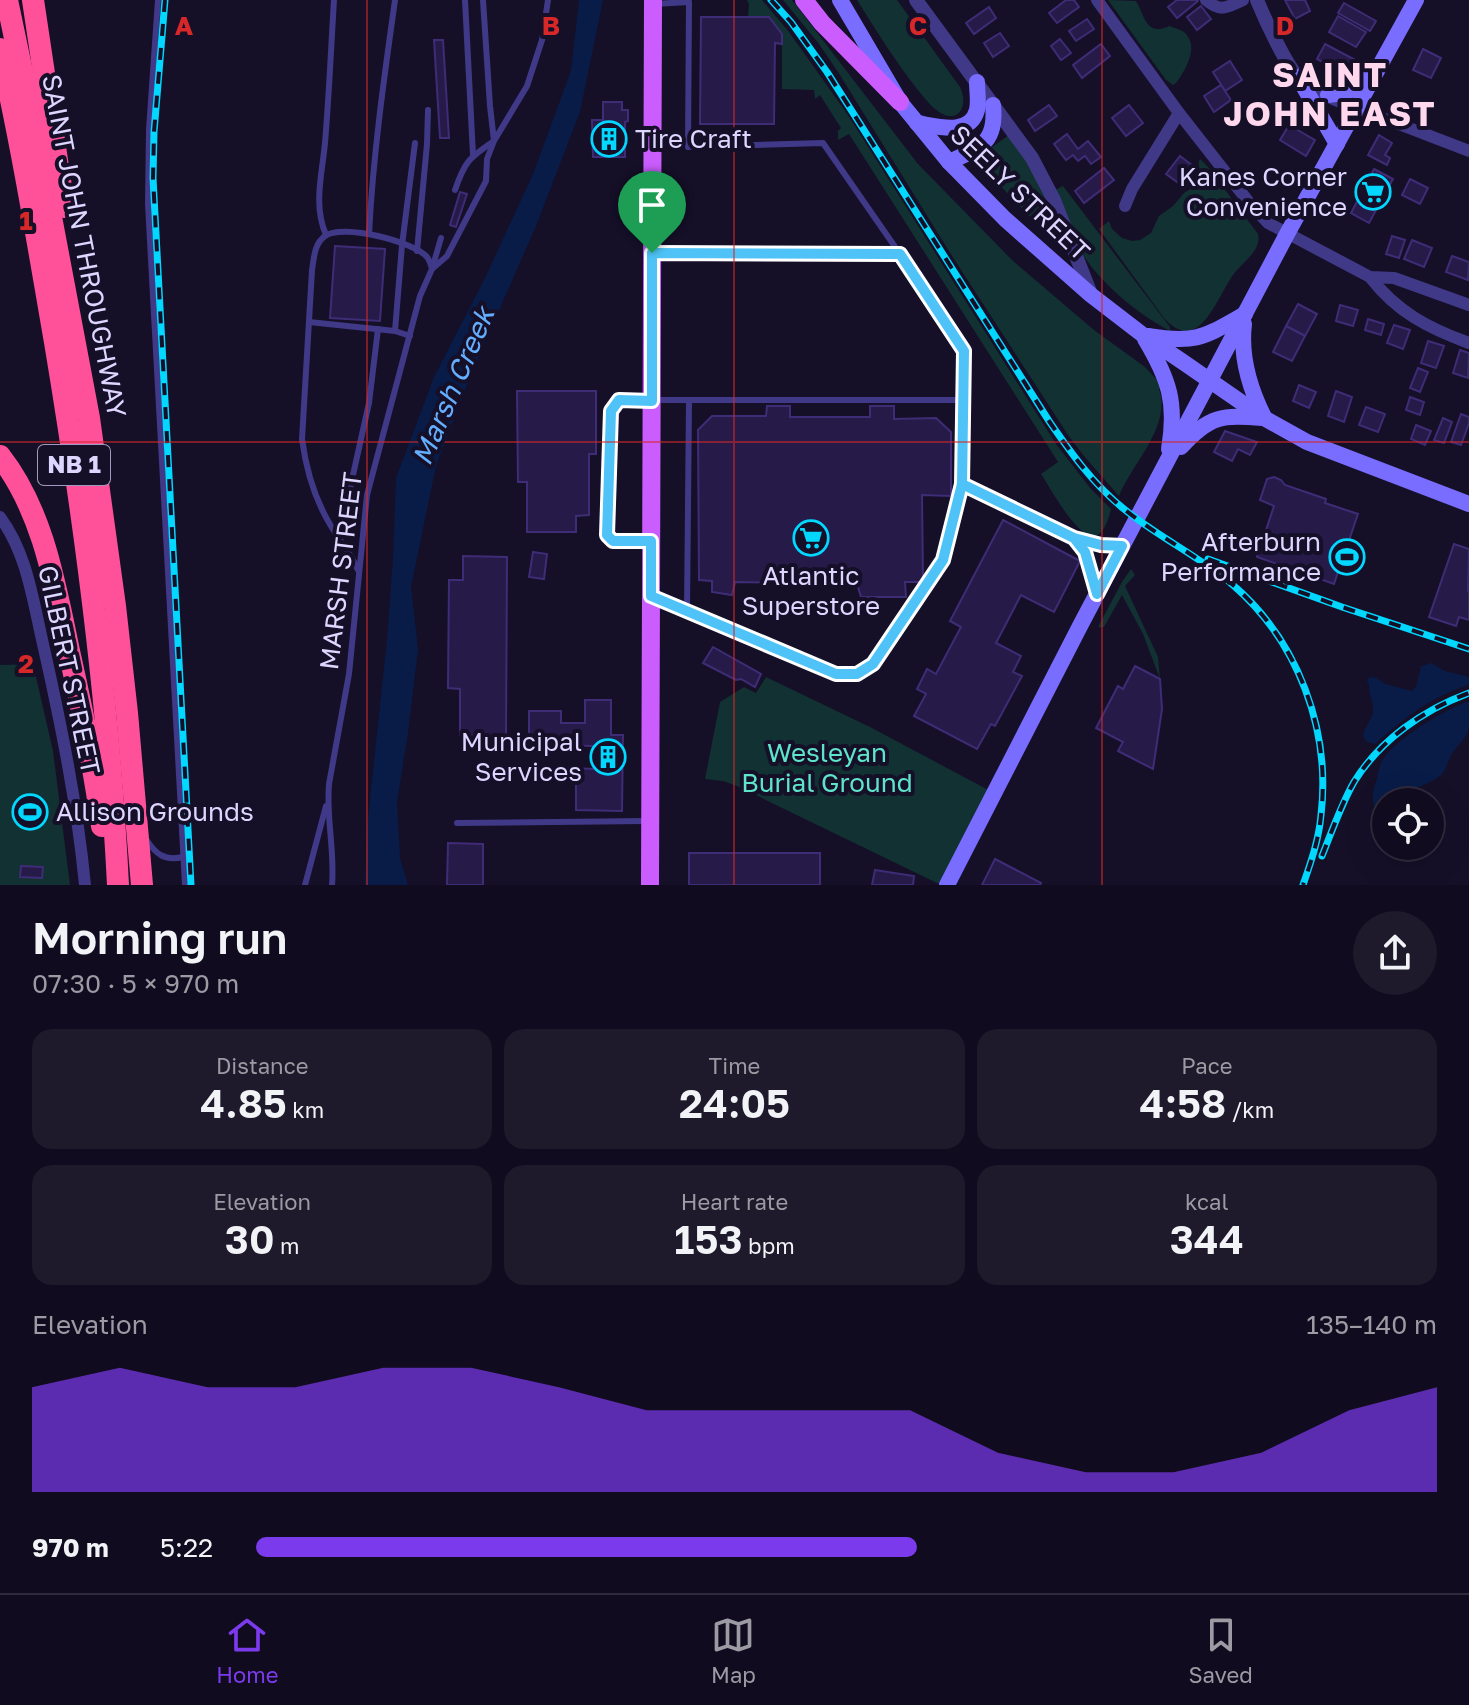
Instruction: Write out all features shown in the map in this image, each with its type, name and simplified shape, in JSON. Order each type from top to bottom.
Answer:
[{"type":"highway","name":"SAINT JOHN THROUGHWAY","points":[[7,0],[89,418],[115,606],[142,885]]},
{"type":"highway","points":[[33,0],[71,254],[89,418]]},
{"type":"highway","name":"SAINT JOHN THROUGHWAY","points":[[0,49],[40,257],[82,516],[114,796],[118,885]]},
{"type":"highway","points":[[0,456],[13,472],[28,501],[54,586],[85,724],[111,885]]},
{"type":"main road","points":[[804,0],[822,23],[900,102]]},
{"type":"main road","name":"SEELY STREET","points":[[840,0],[900,102],[949,162],[1005,219],[1091,295],[1143,335],[1264,418],[1307,442],[1469,504]]},
{"type":"main road","points":[[947,885],[1287,234],[1416,0]]},
{"type":"main road","points":[[650,885],[653,2]]},
{"type":"main road","points":[[1328,95],[1347,93],[1360,86],[1380,67]]},
{"type":"main road","points":[[1298,77],[1337,144]]},
{"type":"main road","points":[[917,123],[955,128],[966,125],[976,112],[977,82]]},
{"type":"main road","points":[[949,162],[974,150],[989,136],[995,121],[993,105]]},
{"type":"main road","points":[[1143,335],[1181,340],[1196,338],[1208,335],[1245,314]]},
{"type":"main road","points":[[1166,463],[1207,423],[1232,416],[1264,418],[1243,358],[1245,314]]},
{"type":"main road","points":[[1143,335],[1160,365],[1172,402],[1172,435],[1166,463]]},
{"type":"street","points":[[916,0],[1032,158],[1054,200],[1091,295]]},
{"type":"street","points":[[1097,0],[1179,113],[1268,223],[1370,277],[1394,278],[1469,305]]},
{"type":"street","points":[[1206,0],[1220,8],[1243,0]]},
{"type":"street","points":[[1257,0],[1298,77],[1357,108],[1469,151]]},
{"type":"street","points":[[1125,206],[1132,189],[1179,113]]},
{"type":"street","points":[[1370,277],[1381,292],[1414,320],[1469,343]]},
{"type":"street","name":"GILBERT STREET","points":[[0,517],[19,549],[32,596],[65,744],[85,885]]},
{"type":"lane","points":[[158,0],[149,130],[148,204],[185,885]]},
{"type":"lane","points":[[326,235],[320,221],[318,198],[325,145],[334,0]]},
{"type":"lane","points":[[369,234],[380,111],[395,0]]},
{"type":"lane","points":[[465,0],[473,155]]},
{"type":"lane","points":[[483,0],[494,141]]},
{"type":"lane","points":[[432,269],[447,256],[486,181],[487,159],[494,141],[527,86],[542,40],[548,0]]},
{"type":"lane","points":[[651,596],[836,674],[857,674],[873,664],[943,560],[962,484],[964,351],[823,143],[688,147],[689,2],[653,2]]},
{"type":"lane","points":[[417,251],[428,110]]},
{"type":"lane","points":[[455,190],[464,166],[473,155],[494,141]]},
{"type":"lane","points":[[395,331],[415,143]]},
{"type":"lane","points":[[359,572],[330,525],[318,498],[306,464],[302,439],[316,247],[326,235],[342,231],[379,235],[427,257],[432,269]]},
{"type":"lane","points":[[432,269],[441,238]]},
{"type":"lane","points":[[652,253],[900,254]]},
{"type":"lane","name":"MARSH STREET","points":[[332,885],[333,851],[328,798],[349,674],[367,495],[420,296],[432,269]]},
{"type":"lane","points":[[309,322],[395,331],[410,336]]},
{"type":"lane","points":[[339,538],[369,403],[378,329]]},
{"type":"lane","points":[[651,541],[613,541],[607,535],[611,411],[619,400],[963,400]]},
{"type":"lane","points":[[687,610],[689,401]]},
{"type":"lane","points":[[962,484],[1074,538],[1101,545],[1122,546]]},
{"type":"lane","points":[[1074,538],[1085,552],[1097,594]]},
{"type":"lane","points":[[305,885],[328,798]]},
{"type":"lane","points":[[457,823],[651,821]]},
{"type":"lane","points":[[137,826],[158,856],[183,857]]},
{"type":"green space","points":[[747,0],[762,0],[789,32],[848,115],[1056,444],[1111,509],[1098,535],[1088,535],[1072,521],[1041,474],[1058,462],[849,134],[838,140],[841,128],[820,95],[815,99],[814,90],[782,89],[782,34],[769,17],[748,17]]},
{"type":"green space","points":[[783,0],[792,0],[918,164],[1013,261],[1157,380],[1162,388],[1159,389],[1162,403],[1160,417],[1149,444],[1119,496],[1068,435],[838,72]]},
{"type":"green space","points":[[857,0],[897,0],[960,87],[963,106],[957,115],[946,115],[927,101],[901,68]]},
{"type":"green space","points":[[1108,0],[1136,1],[1151,27],[1161,29],[1169,26],[1186,34],[1191,52],[1187,66],[1176,83],[1173,85],[1166,80]]},
{"type":"green space","points":[[1009,135],[1041,189],[1065,247],[1027,214],[975,159]]},
{"type":"green space","points":[[1200,159],[1258,234],[1258,240],[1254,251],[1233,275],[1206,319],[1187,331],[1176,328],[1164,318],[1099,229],[1109,221],[1112,229],[1122,238],[1132,241],[1151,233],[1159,216],[1201,182]]},
{"type":"green space","points":[[1063,186],[1170,331],[1121,297],[1090,264],[1078,245],[1055,190]]},
{"type":"green space","points":[[1131,569],[1135,575],[1125,586],[1158,657],[1160,679],[1143,634],[1122,595],[1104,627],[1098,627]]},
{"type":"green space","name":"Allison Grounds","points":[[33,664],[53,751],[70,885],[0,885],[0,665]]},
{"type":"green space","name":"Wesleyan Burial Ground","points":[[766,677],[870,727],[994,793],[941,885],[737,786],[705,779],[720,702],[744,687],[756,693]]},
{"type":"water","name":"Marsh Creek","points":[[579,0],[603,0],[580,112],[436,466],[411,587],[418,649],[397,802],[400,858],[408,885],[365,885],[367,828],[387,640],[396,478],[434,377],[485,278],[533,174],[571,71]]},
{"type":"water","points":[[1431,663],[1445,671],[1469,677],[1469,685],[1419,709],[1375,744],[1364,739],[1364,731],[1373,712],[1367,681],[1369,677],[1412,691],[1416,687],[1421,666]]},
{"type":"water","points":[[1469,701],[1468,731],[1442,774],[1418,788],[1374,788],[1380,765],[1387,754],[1420,727]]},
{"type":"building","points":[[1066,0],[1074,0],[1079,7],[1057,23],[1049,13]]},
{"type":"building","points":[[1177,0],[1198,1],[1177,18],[1168,7]]},
{"type":"building","points":[[1285,0],[1305,0],[1310,11],[1295,19]]},
{"type":"building","points":[[1344,3],[1376,21],[1370,31],[1338,13]]},
{"type":"building","points":[[1201,6],[1211,19],[1197,30],[1187,17]]},
{"type":"building","points":[[989,7],[996,18],[974,34],[966,23]]},
{"type":"building","points":[[1338,16],[1366,32],[1356,47],[1329,32]]},
{"type":"building","points":[[701,17],[769,17],[782,34],[782,44],[775,43],[774,124],[700,124]]},
{"type":"building","points":[[1087,19],[1094,29],[1076,41],[1069,31]]},
{"type":"building","points":[[1000,33],[1009,46],[993,57],[984,43]]},
{"type":"building","points":[[1060,39],[1071,53],[1061,60],[1051,46]]},
{"type":"building","points":[[434,40],[443,40],[449,138],[440,138]]},
{"type":"building","points":[[1101,44],[1110,56],[1082,78],[1073,65]]},
{"type":"building","points":[[1325,44],[1359,62],[1351,77],[1317,59]]},
{"type":"building","points":[[1423,49],[1441,58],[1431,78],[1413,70]]},
{"type":"building","points":[[1230,61],[1242,80],[1225,91],[1213,72]]},
{"type":"building","points":[[1221,85],[1231,100],[1214,112],[1204,96]]},
{"type":"building","name":"Tire Craft","points":[[603,102],[622,102],[622,110],[628,110],[625,157],[593,157],[592,120],[603,120]]},
{"type":"building","points":[[1049,105],[1057,116],[1035,131],[1028,120]]},
{"type":"building","points":[[1129,105],[1143,123],[1126,136],[1112,118]]},
{"type":"building","points":[[1289,125],[1315,140],[1306,156],[1280,140]]},
{"type":"building","points":[[1067,134],[1078,149],[1088,141],[1101,157],[1091,164],[1085,156],[1078,161],[1073,155],[1066,160],[1054,144]]},
{"type":"building","points":[[1379,135],[1392,143],[1385,155],[1390,158],[1387,165],[1368,155]]},
{"type":"building","points":[[1180,156],[1193,166],[1180,184],[1166,174]]},
{"type":"building","points":[[1104,168],[1114,180],[1084,203],[1075,191]]},
{"type":"building","points":[[1374,169],[1393,179],[1369,223],[1351,213]]},
{"type":"building","points":[[1410,179],[1428,188],[1420,204],[1402,195]]},
{"type":"building","points":[[460,192],[467,194],[456,227],[450,225]]},
{"type":"building","points":[[1392,236],[1405,240],[1399,258],[1386,254]]},
{"type":"building","points":[[1412,240],[1432,248],[1424,267],[1404,259]]},
{"type":"building","points":[[335,246],[385,249],[380,321],[330,318]]},
{"type":"building","points":[[1452,256],[1469,262],[1468,280],[1446,272]]},
{"type":"building","points":[[1298,304],[1317,314],[1305,336],[1286,326]]},
{"type":"building","points":[[1340,305],[1358,310],[1353,326],[1336,321]]},
{"type":"building","points":[[1368,319],[1384,324],[1381,335],[1365,330]]},
{"type":"building","points":[[1394,325],[1410,330],[1403,349],[1387,343]]},
{"type":"building","points":[[1286,326],[1305,336],[1292,361],[1273,352]]},
{"type":"building","points":[[1428,341],[1444,346],[1436,368],[1421,363]]},
{"type":"building","points":[[1460,350],[1469,353],[1468,378],[1453,373]]},
{"type":"building","points":[[1418,368],[1428,372],[1420,392],[1410,388]]},
{"type":"building","points":[[1299,385],[1316,392],[1309,408],[1293,401]]},
{"type":"building","points":[[517,391],[596,391],[596,454],[589,454],[589,515],[576,516],[576,532],[527,532],[527,482],[518,482]]},
{"type":"building","points":[[1336,391],[1352,397],[1344,422],[1328,416]]},
{"type":"building","points":[[1410,397],[1424,402],[1420,415],[1406,410]]},
{"type":"building","name":"Atlantic Superstore","points":[[767,406],[790,406],[790,417],[870,417],[870,406],[894,406],[894,419],[936,418],[951,432],[951,496],[922,495],[923,582],[905,582],[906,597],[861,597],[857,584],[735,582],[732,595],[712,592],[712,581],[699,580],[698,430],[712,416],[766,416]]},
{"type":"building","points":[[1366,407],[1385,414],[1378,432],[1359,425]]},
{"type":"building","points":[[1461,414],[1469,417],[1469,423],[1461,445],[1451,442]]},
{"type":"building","points":[[1443,418],[1452,422],[1444,443],[1434,440]]},
{"type":"building","points":[[1416,425],[1431,431],[1425,445],[1411,439]]},
{"type":"building","points":[[1225,431],[1257,442],[1250,455],[1238,449],[1232,461],[1214,452]]},
{"type":"building","points":[[1274,477],[1285,485],[1326,499],[1325,503],[1358,514],[1346,549],[1355,552],[1350,566],[1341,563],[1334,584],[1257,557],[1274,506],[1260,500],[1267,479]]},
{"type":"building","points":[[1003,520],[1080,561],[1054,612],[1021,595],[996,643],[1021,656],[1013,672],[1022,676],[995,726],[991,724],[977,749],[914,716],[926,694],[917,689],[927,669],[936,674],[961,627],[950,621]]},
{"type":"building","points":[[1454,544],[1469,549],[1469,620],[1459,617],[1456,626],[1429,617]]},
{"type":"building","points":[[533,552],[547,554],[544,579],[529,577]]},
{"type":"building","points":[[463,556],[507,557],[506,735],[460,735],[460,689],[448,688],[449,580],[463,580]]},
{"type":"building","points":[[713,647],[761,674],[755,687],[703,663]]},
{"type":"building","points":[[1135,666],[1160,679],[1162,709],[1153,769],[1118,751],[1123,742],[1096,728],[1118,686],[1123,689]]},
{"type":"building","name":"Municipal Services","points":[[585,700],[611,700],[611,735],[623,735],[622,811],[576,810],[576,768],[593,769],[594,746],[529,745],[529,711],[561,711],[561,723],[585,723]]},
{"type":"building","points":[[448,843],[483,844],[483,885],[447,885]]},
{"type":"building","points":[[689,853],[820,853],[820,885],[689,885]]},
{"type":"building","points":[[995,859],[1041,883],[1040,885],[982,885]]},
{"type":"building","points":[[21,866],[43,867],[42,878],[20,877]]},
{"type":"building","points":[[875,870],[914,876],[913,885],[872,885]]},
{"type":"railway","points":[[165,0],[153,178],[191,885]]},
{"type":"railway","points":[[771,0],[827,72],[1049,421],[1083,468],[1124,509],[1233,585],[1256,607],[1276,633],[1305,689],[1321,751],[1321,815],[1303,885]]},
{"type":"railway","points":[[1208,559],[1469,649]]},
{"type":"railway","points":[[1322,856],[1349,791],[1376,753],[1419,718],[1469,693]]},
{"type":"place","name":"Tire Craft","points":[[609,139]]},
{"type":"place","name":"Kanes Corner Convenience","points":[[1373,192]]},
{"type":"place","name":"Atlantic Superstore","points":[[811,538]]},
{"type":"place","name":"Afterburn Performance","points":[[1347,557]]},
{"type":"place","name":"Municipal Services","points":[[608,757]]},
{"type":"place","name":"Allison Grounds","points":[[30,812]]},
{"type":"district","name":"SAINT JOHN EAST","points":[[1330,94]]},
{"type":"route","points":[[652,253],[652,401],[619,400],[611,411],[607,535],[613,541],[651,541],[651,596],[836,674],[857,674],[873,664],[943,560],[962,484],[1074,538],[1085,552],[1097,594],[1122,546],[1101,545],[1074,538],[989,497],[962,484],[964,351],[900,254],[652,253]]}]
